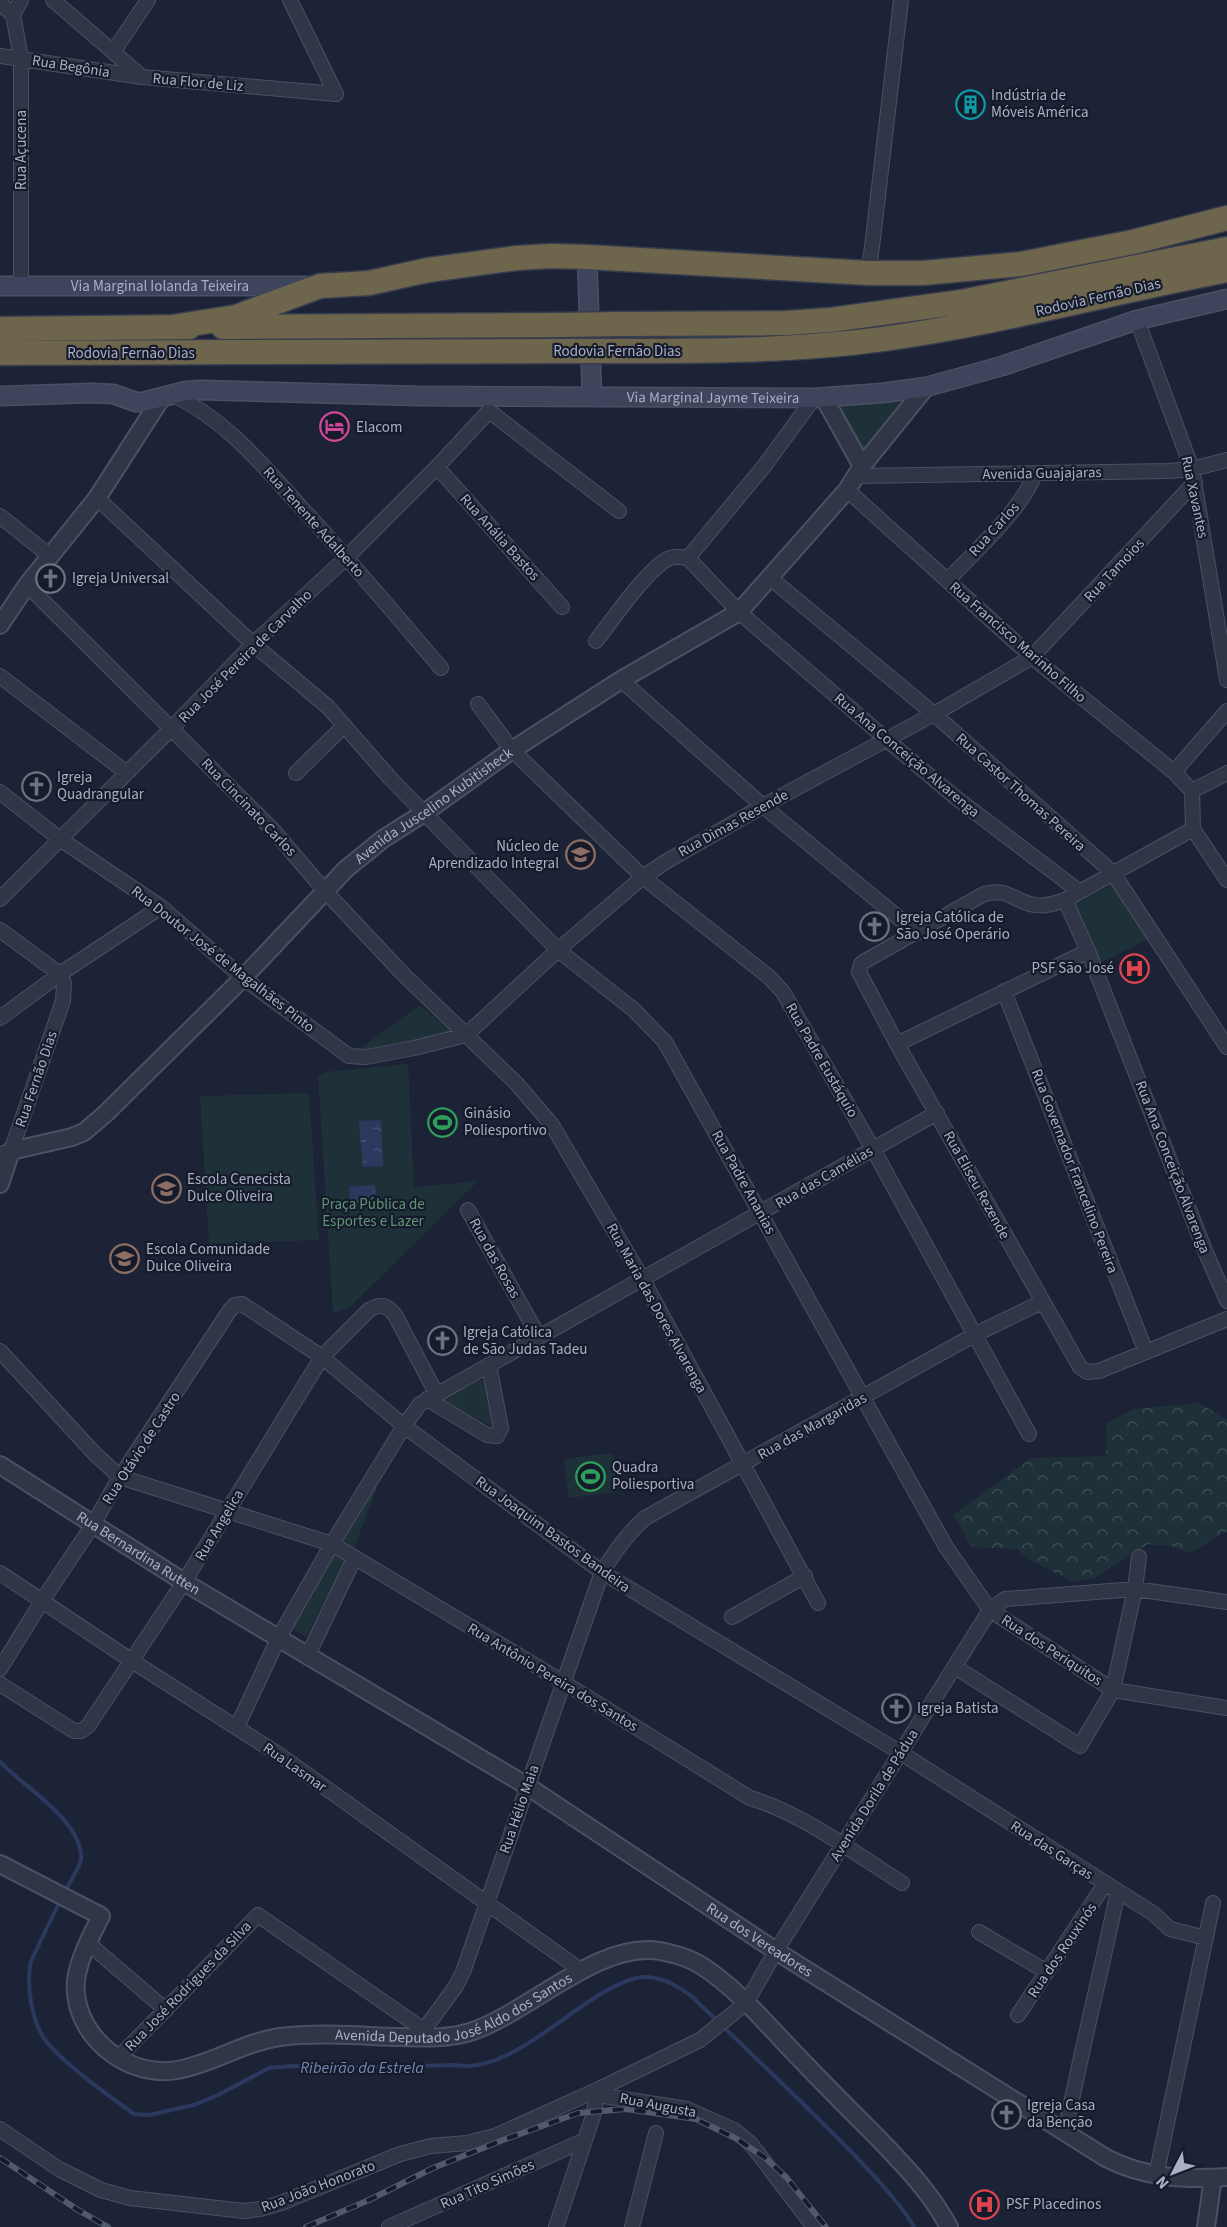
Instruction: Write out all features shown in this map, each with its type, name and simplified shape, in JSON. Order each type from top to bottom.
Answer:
[{"type":"highway","points":[[172,327],[236,317],[320,286],[369,283],[428,270],[517,258],[587,257],[868,273],[923,273],[1021,264],[1133,242],[1227,218]]},
{"type":"highway","points":[[1133,242],[1227,233]]},
{"type":"highway","name":"Rodovia Fernão Dias","points":[[0,329],[787,323],[830,320],[961,302],[1227,249]]},
{"type":"highway","name":"Rodovia Fernão Dias","points":[[0,353],[790,349],[882,339],[979,323],[1142,286],[1227,270]]},
{"type":"main road","points":[[587,257],[592,396]]},
{"type":"main road","name":"Via Marginal Iolanda Teixeira","points":[[0,286],[320,286]]},
{"type":"main road","name":"Via Marginal Jayme Teixeira","points":[[0,396],[92,393],[113,394],[136,402],[173,394],[819,398],[926,387],[1002,366],[1137,320],[1227,300]]},
{"type":"street","points":[[0,3],[13,15],[21,0]]},
{"type":"street","name":"Rua Flor de Liz","points":[[53,0],[142,77],[336,94],[290,0]]},
{"type":"street","points":[[113,52],[148,0]]},
{"type":"street","points":[[868,273],[901,0]]},
{"type":"street","name":"Rua Açucena","points":[[13,15],[21,58],[21,286]]},
{"type":"street","name":"Rua Begônia","points":[[0,56],[142,77]]},
{"type":"street","name":"Rua Xavantes","points":[[1137,320],[1193,476],[1227,680]]},
{"type":"street","name":"Avenida Juscelino Kubitisheck","points":[[5,1153],[84,1132],[243,978],[346,869],[383,839],[424,813],[512,750],[621,680],[740,612],[846,490],[926,387]]},
{"type":"street","points":[[0,625],[27,585],[98,498],[173,394]]},
{"type":"street","name":"Rua Tenente Adalberto","points":[[173,394],[205,413],[249,450],[347,557],[441,668]]},
{"type":"street","points":[[596,641],[655,569],[669,558],[678,556],[688,558],[819,398],[859,471]]},
{"type":"street","name":"Rua José Pereira de Carvalho","points":[[0,899],[253,644],[347,557],[489,411],[619,511]]},
{"type":"street","name":"Avenida Guajajaras","points":[[859,471],[1193,476],[1227,460]]},
{"type":"street","name":"Rua Anália Bastos","points":[[437,467],[562,607]]},
{"type":"street","name":"Rua Carlos","points":[[947,581],[1017,504],[1029,489],[1035,474]]},
{"type":"street","name":"Rua Tamoios","points":[[1032,657],[1193,476]]},
{"type":"street","name":"Rua Francisco Marinho Filho","points":[[846,490],[1032,657],[1174,772],[1192,791]]},
{"type":"street","name":"Rua Padre Ananias","points":[[98,498],[253,644],[314,693],[424,813],[558,950],[634,1010],[665,1042],[946,1547],[990,1610]]},
{"type":"street","points":[[0,516],[50,556]]},
{"type":"street","name":"Rua Ana Conceição Alvarenga","points":[[688,558],[740,612],[886,739],[955,797],[1080,892]]},
{"type":"street","name":"Rua Castor Thomas Pereira","points":[[769,577],[934,714],[1113,873],[1227,1047]]},
{"type":"street","name":"Rua Cincinato Carlos","points":[[27,585],[273,830],[404,975],[466,1035]]},
{"type":"street","name":"Rua Dimas Resende","points":[[466,1035],[558,950],[643,878],[667,861],[763,806],[934,714],[1032,657]]},
{"type":"street","points":[[0,676],[127,773]]},
{"type":"street","points":[[621,680],[763,806],[917,933],[984,894],[992,892],[1000,891],[1033,905],[1045,906],[1065,900],[1193,829]]},
{"type":"street","name":"Rua Padre Eustáquio","points":[[478,704],[512,750],[643,878],[769,977],[783,992],[873,1149],[1029,1434]]},
{"type":"street","points":[[1174,772],[1227,711]]},
{"type":"street","points":[[296,773],[344,726]]},
{"type":"street","points":[[1227,773],[1192,791],[1193,829],[1227,880]]},
{"type":"street","name":"Rua Doutor José de Magalhães Pinto","points":[[0,792],[60,839],[161,907],[243,978],[339,1050],[356,1057],[414,1048],[466,1035]]},
{"type":"street","name":"Rua Ana Conceição Alvarenga","points":[[1065,900],[1088,951],[1206,1253],[1227,1301]]},
{"type":"street","points":[[0,1018],[60,974],[161,907]]},
{"type":"street","points":[[0,930],[60,974]]},
{"type":"street","name":"Rua Eliseu Rezende","points":[[917,933],[861,964],[860,972],[865,985],[897,1044],[1080,1367],[1088,1372],[1099,1371],[1146,1352]]},
{"type":"street","points":[[897,1044],[1088,951]]},
{"type":"street","name":"Rua Fernão Dias","points":[[0,1184],[5,1153],[63,1001],[64,983],[60,974]]},
{"type":"street","name":"Rua Governador Francelino Pereira","points":[[1004,991],[1146,1352]]},
{"type":"street","name":"Rua Maria das Dores Alvarenga","points":[[466,1035],[517,1084],[552,1125],[643,1280],[818,1603]]},
{"type":"street","name":"Rua das Camélias","points":[[237,1727],[279,1637],[332,1544],[404,1426],[420,1404],[937,1113]]},
{"type":"street","name":"Rua das Rosas","points":[[468,1210],[538,1337]]},
{"type":"street","name":"Rua das Margaridas","points":[[602,1572],[629,1532],[645,1518],[974,1335],[1042,1302]]},
{"type":"street","name":"Rua Joaquim Bastos Bandeira","points":[[225,1319],[232,1307],[242,1305],[322,1357],[404,1426],[602,1572],[901,1753]]},
{"type":"street","name":"Rua Angelica","points":[[0,1684],[74,1731],[81,1731],[92,1720],[184,1582],[322,1357],[364,1314],[374,1307],[385,1306],[395,1315],[432,1396]]},
{"type":"street","name":"Rua Otávio de Castro","points":[[0,1669],[42,1600],[94,1523],[120,1477],[225,1319]]},
{"type":"street","points":[[1146,1352],[1227,1319]]},
{"type":"street","points":[[0,1351],[94,1453],[120,1477]]},
{"type":"street","points":[[432,1396],[487,1435],[497,1436],[501,1428],[489,1365]]},
{"type":"street","name":"Rua Bernardina Rutten","points":[[0,1465],[184,1582],[279,1637],[307,1657]]},
{"type":"street","name":"Rua Antônio Pereira dos Santos","points":[[120,1477],[332,1544],[750,1798],[773,1805],[843,1845],[902,1883]]},
{"type":"street","points":[[955,1667],[1080,1746],[1113,1690],[1135,1589],[1139,1557]]},
{"type":"street","points":[[307,1657],[354,1559]]},
{"type":"street","name":"Rua Hélio Maia","points":[[424,2034],[459,1979],[602,1572]]},
{"type":"street","name":"Rua Lasmar","points":[[0,1573],[281,1756],[582,1971]]},
{"type":"street","points":[[732,1617],[805,1576]]},
{"type":"street","points":[[990,1610],[1005,1599],[1135,1589],[1227,1602]]},
{"type":"street","name":"Avenida Dorila de Pádua","points":[[743,2006],[990,1610]]},
{"type":"street","name":"Rua dos Periquitos","points":[[990,1610],[1113,1690]]},
{"type":"street","name":"Rua dos Vereadores","points":[[307,1657],[526,1786],[776,1951],[1065,2133],[1120,2165],[1136,2172],[1156,2176],[1220,2178]]},
{"type":"street","points":[[1113,1690],[1227,1708]]},
{"type":"street","name":"Rua das Garças","points":[[901,1753],[1154,1914],[1170,1929],[1206,1938]]},
{"type":"street","name":"Avenida Deputado José Aldo dos Santos","points":[[0,1864],[101,1916],[88,1943],[77,1977],[78,2005],[81,2015],[95,2039],[118,2058],[136,2067],[163,2072],[177,2070],[251,2044],[279,2037],[457,2035],[474,2030],[524,2005],[582,1971],[618,1954],[639,1950],[676,1955],[703,1967],[920,2182],[949,2227]]},
{"type":"street","name":"Rua dos Rouxinós","points":[[1018,2015],[1105,1884]]},
{"type":"street","points":[[1065,2133],[1081,2051],[1118,1892]]},
{"type":"street","points":[[1156,2176],[1213,1903]]},
{"type":"street","name":"Rua José Rodrigues da Silva","points":[[118,2058],[258,1915],[424,2034]]},
{"type":"street","points":[[979,1932],[1047,1972]]},
{"type":"street","points":[[88,1943],[166,2010]]},
{"type":"street","name":"Rua João Honorato","points":[[0,2129],[59,2169],[101,2190],[149,2201],[251,2211],[280,2203],[400,2154],[431,2146],[466,2143],[495,2136],[572,2102],[700,2040],[743,2006]]},
{"type":"street","points":[[556,2227],[594,2112],[597,2090]]},
{"type":"street","name":"Rua Augusta","points":[[597,2090],[604,2096],[687,2109],[734,2130],[751,2144],[814,2227]]},
{"type":"street","points":[[632,2227],[656,2133]]},
{"type":"street","name":"Rua Tito Simões","points":[[389,2227],[585,2140]]},
{"type":"street","points":[[1206,2227],[1220,2178]]},
{"type":"green space","points":[[905,400],[862,456],[836,406]]},
{"type":"green space","points":[[1115,883],[1151,938],[1100,963],[1074,905]]},
{"type":"green space","points":[[420,1005],[453,1033],[355,1052]]},
{"type":"green space","name":"Praça Pública de Esportes e Lazer","points":[[408,1064],[414,1187],[478,1181],[350,1307],[333,1313],[318,1077],[326,1072]]},
{"type":"green space","points":[[309,1093],[319,1240],[209,1244],[200,1096]]},
{"type":"green space","points":[[482,1380],[487,1382],[492,1426],[445,1403],[444,1397]]},
{"type":"green space","points":[[1199,1403],[1227,1420],[1227,1531],[1190,1553],[1171,1546],[1148,1544],[1093,1579],[1072,1581],[1033,1562],[1017,1549],[972,1547],[953,1515],[1032,1458],[1106,1456],[1107,1423],[1133,1409]]},
{"type":"green space","name":"Quadra Poliesportiva","points":[[613,1453],[617,1492],[569,1498],[564,1459]]},
{"type":"green space","points":[[376,1482],[376,1491],[354,1548],[338,1539]]},
{"type":"green space","points":[[333,1552],[345,1560],[306,1637],[291,1627]]},
{"type":"water","points":[[381,1120],[383,1166],[363,1167],[359,1121]]},
{"type":"water","points":[[375,1185],[376,1202],[350,1203],[349,1187]]},
{"type":"waterway","name":"Ribeirão da Estrela","points":[[0,1762],[63,1818],[73,1831],[79,1845],[81,1859],[65,1892]]},
{"type":"waterway","name":"Ribeirão da Estrela","points":[[60,1901],[31,1961],[29,1980],[33,2013],[41,2033],[54,2050],[87,2079],[134,2114],[149,2115],[194,2105],[269,2068],[478,2065],[501,2058],[524,2046],[614,1986],[636,1978],[650,1977],[671,1984],[694,1999],[853,2154],[890,2194],[914,2227]]},
{"type":"railway","points":[[306,2227],[369,2200],[433,2168],[503,2140],[578,2113],[626,2109],[696,2119],[737,2139],[764,2157],[786,2177],[826,2227]]},
{"type":"railway","points":[[0,2158],[78,2210],[108,2227]]},
{"type":"place","name":"Indústria de Móveis América","points":[[970,104]]},
{"type":"place","name":"Elacom","points":[[335,427]]},
{"type":"place","name":"Igreja Universal","points":[[51,578]]},
{"type":"place","name":"Igreja Quadrangular","points":[[36,786]]},
{"type":"place","name":"Núcleo de Aprendizado Integral","points":[[580,855]]},
{"type":"place","name":"Igreja Católica de São José Operário","points":[[875,926]]},
{"type":"place","name":"PSF São José","points":[[1135,968]]},
{"type":"place","name":"Ginásio Poliesportivo","points":[[443,1122]]},
{"type":"place","name":"Escola Cenecista Dulce Oliveira","points":[[166,1188]]},
{"type":"place","name":"Escola Comunidade Dulce Oliveira","points":[[125,1258]]},
{"type":"place","name":"Igreja Católica de São Judas Tadeu","points":[[442,1341]]},
{"type":"place","name":"Quadra Poliesportiva","points":[[591,1476]]},
{"type":"place","name":"Igreja Batista","points":[[896,1708]]},
{"type":"place","name":"Igreja Casa da Benção","points":[[1006,2114]]},
{"type":"place","name":"PSF Placedinos","points":[[985,2204]]}]
